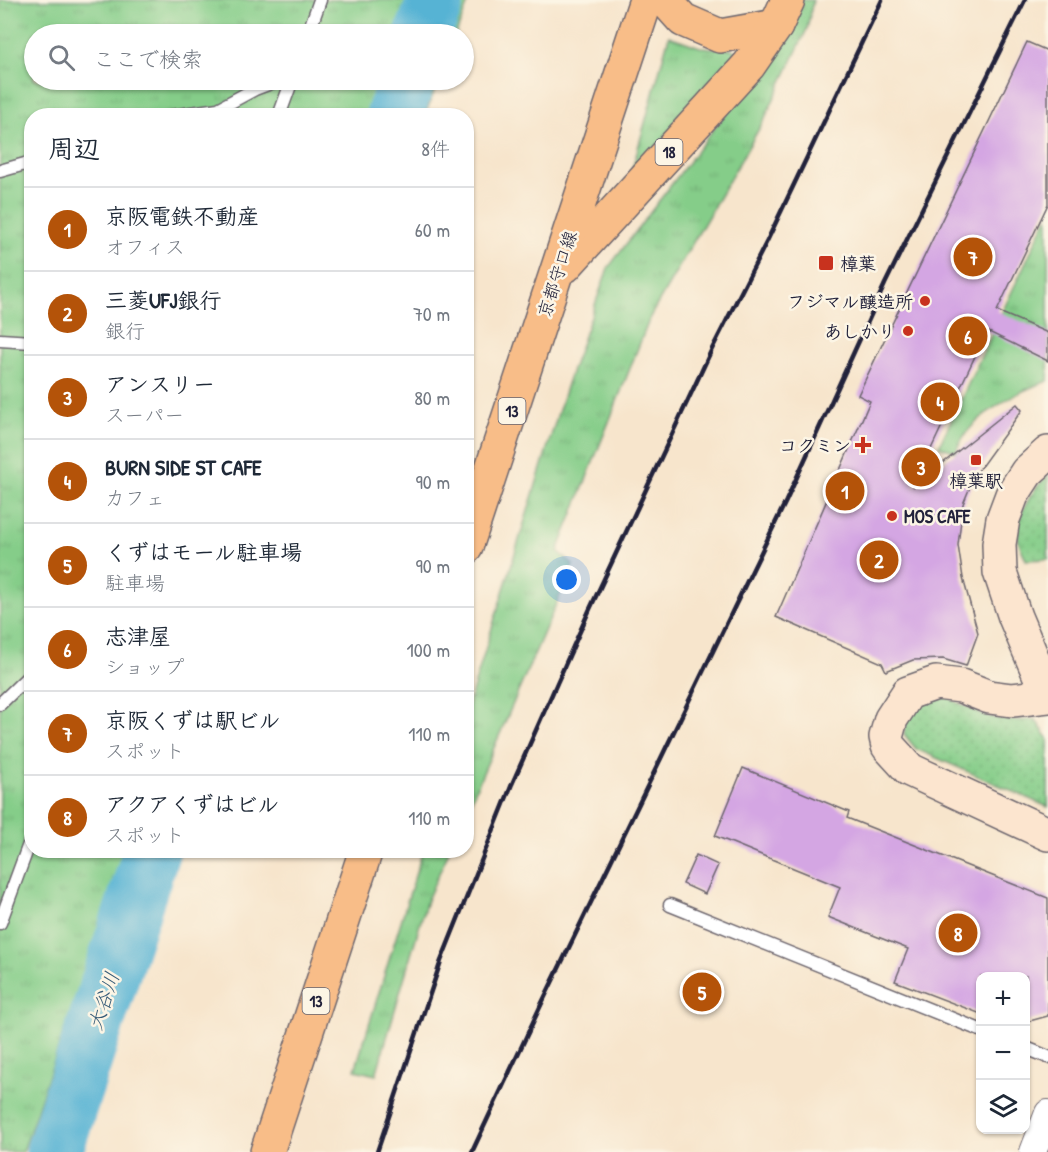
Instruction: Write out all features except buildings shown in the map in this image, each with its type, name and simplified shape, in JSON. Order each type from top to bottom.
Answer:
[{"type":"main road","name":"京都守口線","points":[[474,523],[646,0]]},
{"type":"main road","name":"18","points":[[665,0],[683,20],[720,36],[782,13]]},
{"type":"main road","name":"18","points":[[557,274],[749,65],[782,13]]},
{"type":"main road","name":"13","points":[[267,1152],[363,858]]},
{"type":"street","points":[[1048,453],[1027,472],[1012,495],[1003,519],[999,544],[1000,572],[1015,617],[1048,695],[1012,700],[989,697],[961,686],[936,683],[908,693],[891,719],[886,737],[888,746],[910,770],[1048,834]]},
{"type":"street","points":[[1033,1152],[1048,1113]]},
{"type":"lane","points":[[312,24],[320,0]]},
{"type":"lane","points":[[220,108],[252,90]]},
{"type":"lane","points":[[282,108],[288,90]]},
{"type":"lane","points":[[232,108],[233,101]]},
{"type":"lane","points":[[0,171],[24,164]]},
{"type":"lane","points":[[0,340],[24,342]]},
{"type":"lane","points":[[0,704],[24,681]]},
{"type":"lane","points":[[0,923],[24,858]]},
{"type":"lane","points":[[670,906],[976,1028]]},
{"type":"lane","points":[[1030,1050],[1048,1057]]},
{"type":"green space","points":[[0,0],[469,0],[460,24],[24,24],[24,90],[435,90],[428,108],[24,108],[24,858],[123,858],[23,1152],[0,1152]]},
{"type":"green space","points":[[802,0],[813,0],[807,29],[763,122],[651,315],[558,551],[573,565],[474,794],[474,686],[567,384],[608,268],[791,27]]},
{"type":"green space","points":[[669,36],[700,47],[731,49],[739,53],[630,177]]},
{"type":"green space","points":[[1048,215],[1048,381],[1008,399],[981,418],[970,428],[956,452],[939,446]]},
{"type":"green space","points":[[1048,475],[1048,559],[1026,560],[1018,533],[1021,515],[1030,497]]},
{"type":"green space","points":[[947,697],[979,713],[998,719],[1035,719],[1048,738],[1048,807],[916,749],[904,734],[906,719],[915,704]]},
{"type":"green space","points":[[421,858],[446,858],[427,900],[376,1075],[355,1070]]},
{"type":"waterway","name":"大谷川","points":[[427,24],[436,0]]},
{"type":"waterway","name":"大谷川","points":[[397,108],[403,90]]},
{"type":"waterway","name":"大谷川","points":[[54,1152],[149,858]]},
{"type":"railway","points":[[377,1152],[441,961],[512,784],[589,611],[711,351],[767,241],[882,0]]},
{"type":"railway","points":[[472,1152],[786,501],[885,284],[1025,0]]},
{"type":"place","name":"京阪くずは駅ビル","points":[[973,257]]},
{"type":"place","name":"樟葉","points":[[826,263]]},
{"type":"place","name":"フジマル醸造所","points":[[925,301]]},
{"type":"place","name":"あしかり","points":[[908,331]]},
{"type":"place","name":"志津屋","points":[[968,336]]},
{"type":"place","name":"BURN SIDE ST CAFE","points":[[940,402]]},
{"type":"place","name":"コクミン","points":[[863,445]]},
{"type":"place","name":"樟葉駅","points":[[976,460]]},
{"type":"place","name":"アンスリー","points":[[921,467]]},
{"type":"place","name":"京阪電鉄不動産","points":[[845,491]]},
{"type":"place","name":"MOS CAFE","points":[[892,516]]},
{"type":"place","name":"三菱UFJ銀行","points":[[879,560]]},
{"type":"place","name":"アクアくずはビル","points":[[958,933]]},
{"type":"place","name":"くずはモール駐車場","points":[[702,992]]}]
